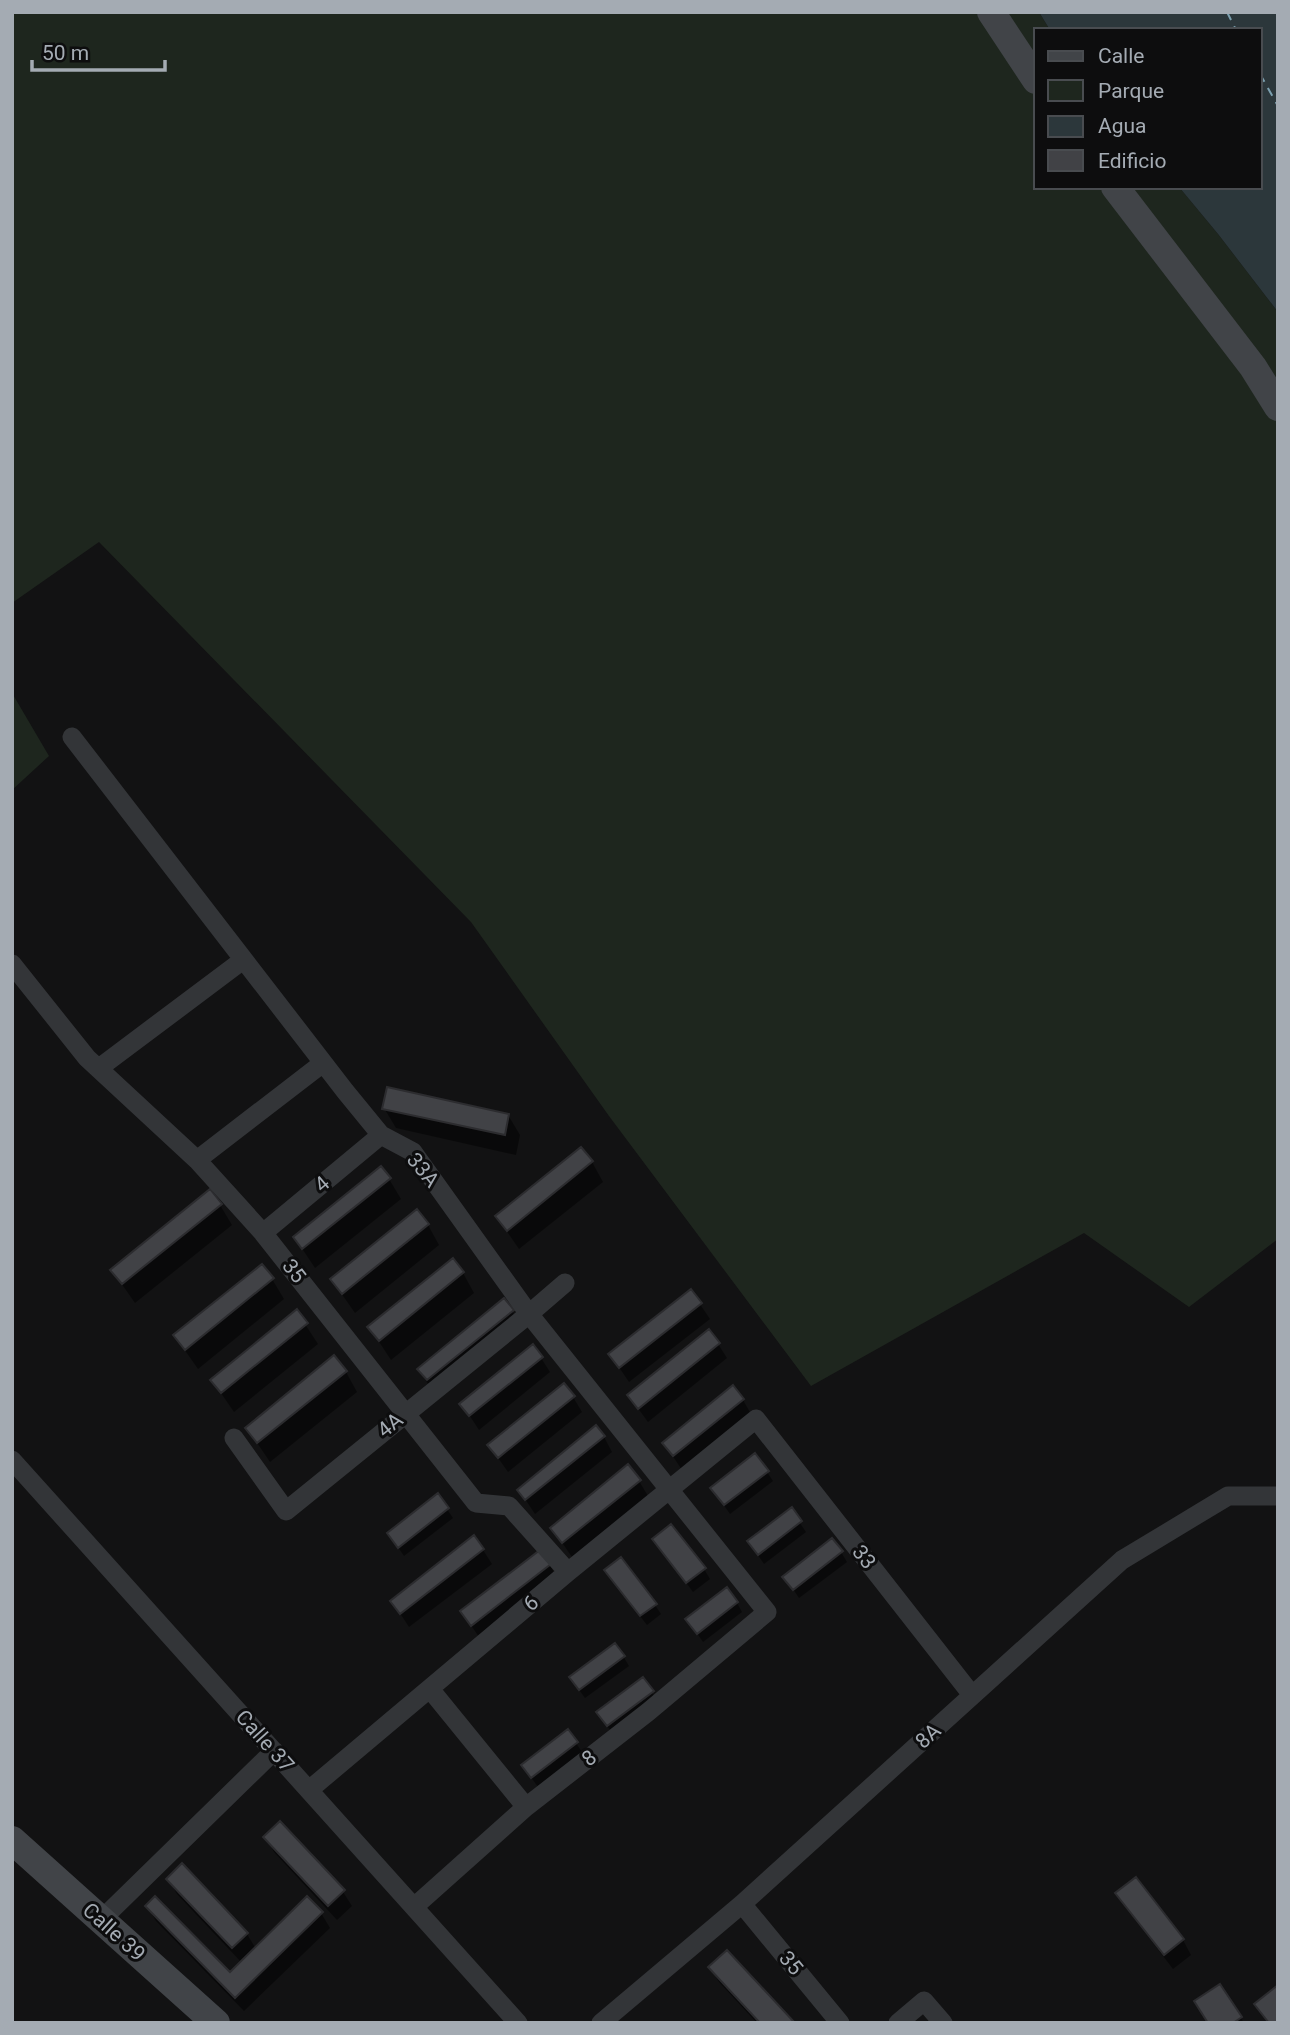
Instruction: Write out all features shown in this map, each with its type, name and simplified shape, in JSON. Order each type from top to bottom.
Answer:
[{"type":"street","points":[[991,12],[1034,77]]},
{"type":"street","points":[[1117,189],[1253,367],[1278,407]]},
{"type":"street","name":"33A","points":[[72,737],[381,1135],[413,1152],[529,1314],[767,1612]]},
{"type":"street","points":[[99,1069],[243,960]]},
{"type":"street","name":"35","points":[[12,964],[87,1058],[197,1160],[263,1233],[476,1503],[509,1506],[568,1572]]},
{"type":"street","points":[[197,1160],[323,1063]]},
{"type":"street","name":"4","points":[[263,1233],[381,1135]]},
{"type":"street","name":"4A","points":[[234,1438],[286,1511],[565,1283]]},
{"type":"street","name":"6","points":[[309,1790],[568,1572],[756,1419]]},
{"type":"street","name":"33","points":[[756,1419],[972,1695]]},
{"type":"street","name":"Calle 37","points":[[12,1460],[518,2023]]},
{"type":"street","name":"8A","points":[[601,2023],[742,1904],[1122,1560],[1228,1496],[1278,1496]]},
{"type":"street","name":"8","points":[[414,1907],[526,1807],[767,1612]]},
{"type":"street","points":[[430,1689],[526,1807]]},
{"type":"street","points":[[100,1921],[274,1751]]},
{"type":"street","name":"Calle 39","points":[[12,1840],[216,2023]]},
{"type":"street","name":"35","points":[[742,1904],[840,2023]]},
{"type":"street","points":[[898,2023],[925,2001],[943,2023]]},
{"type":"green space","points":[[12,12],[1039,12],[1049,28],[1034,28],[1034,189],[1181,189],[1278,312],[1278,1239],[1189,1307],[1084,1233],[811,1386],[609,1116],[471,922],[99,542],[12,603]]},
{"type":"green space","points":[[12,693],[49,756],[12,790]]},
{"type":"water","points":[[1039,12],[1278,12],[1278,312],[1181,189],[1262,189],[1262,28],[1049,28]]},
{"type":"building","points":[[387,1087],[509,1114],[505,1135],[382,1109]]},
{"type":"building","points":[[581,1147],[593,1161],[507,1231],[495,1216]]},
{"type":"building","points":[[381,1166],[391,1178],[302,1249],[293,1237]]},
{"type":"building","points":[[210,1189],[222,1204],[122,1284],[110,1270]]},
{"type":"building","points":[[417,1209],[429,1224],[342,1294],[330,1279]]},
{"type":"building","points":[[453,1258],[464,1272],[379,1341],[367,1327]]},
{"type":"building","points":[[262,1264],[274,1278],[185,1350],[173,1335]]},
{"type":"building","points":[[691,1289],[702,1303],[619,1368],[608,1354]]},
{"type":"building","points":[[504,1298],[514,1310],[427,1380],[417,1369]]},
{"type":"building","points":[[297,1309],[308,1323],[221,1393],[210,1380]]},
{"type":"building","points":[[709,1329],[720,1343],[638,1409],[627,1395]]},
{"type":"building","points":[[533,1344],[543,1357],[469,1416],[459,1404]]},
{"type":"building","points":[[334,1355],[347,1371],[257,1443],[245,1428]]},
{"type":"building","points":[[564,1383],[575,1396],[498,1458],[487,1445]]},
{"type":"building","points":[[733,1385],[744,1399],[673,1456],[662,1443]]},
{"type":"building","points":[[596,1425],[605,1436],[525,1500],[517,1490]]},
{"type":"building","points":[[755,1453],[769,1471],[724,1505],[710,1488]]},
{"type":"building","points":[[628,1464],[641,1480],[562,1543],[550,1528]]},
{"type":"building","points":[[438,1493],[449,1508],[398,1548],[387,1533]]},
{"type":"building","points":[[792,1507],[802,1521],[758,1555],[747,1541]]},
{"type":"building","points":[[671,1524],[706,1568],[686,1583],[652,1539]]},
{"type":"building","points":[[474,1535],[484,1549],[400,1614],[390,1601]]},
{"type":"building","points":[[832,1538],[843,1551],[793,1590],[782,1577]]},
{"type":"building","points":[[540,1550],[551,1564],[471,1626],[460,1611]]},
{"type":"building","points":[[621,1557],[657,1604],[640,1616],[604,1570]]},
{"type":"building","points":[[727,1587],[738,1602],[697,1634],[685,1619]]},
{"type":"building","points":[[615,1643],[625,1656],[579,1690],[569,1677]]},
{"type":"building","points":[[643,1677],[654,1691],[607,1726],[596,1712]]},
{"type":"building","points":[[568,1729],[578,1742],[531,1778],[521,1765]]},
{"type":"building","points":[[280,1821],[345,1890],[328,1906],[263,1837]]},
{"type":"building","points":[[182,1863],[248,1933],[232,1948],[166,1879]]},
{"type":"building","points":[[1136,1877],[1184,1939],[1164,1955],[1115,1893]]},
{"type":"building","points":[[155,1896],[230,1972],[307,1896],[323,1912],[235,1998],[145,1906]]},
{"type":"building","points":[[727,1950],[795,2023],[760,2023],[708,1967]]},
{"type":"building","points":[[1220,1984],[1242,2017],[1233,2023],[1208,2023],[1194,2001]]},
{"type":"building","points":[[1278,1985],[1278,2023],[1269,2023],[1254,2004]]},
{"type":"ferry route","points":[[1227,12],[1235,28]]},
{"type":"ferry route","points":[[1262,78],[1278,106]]}]
